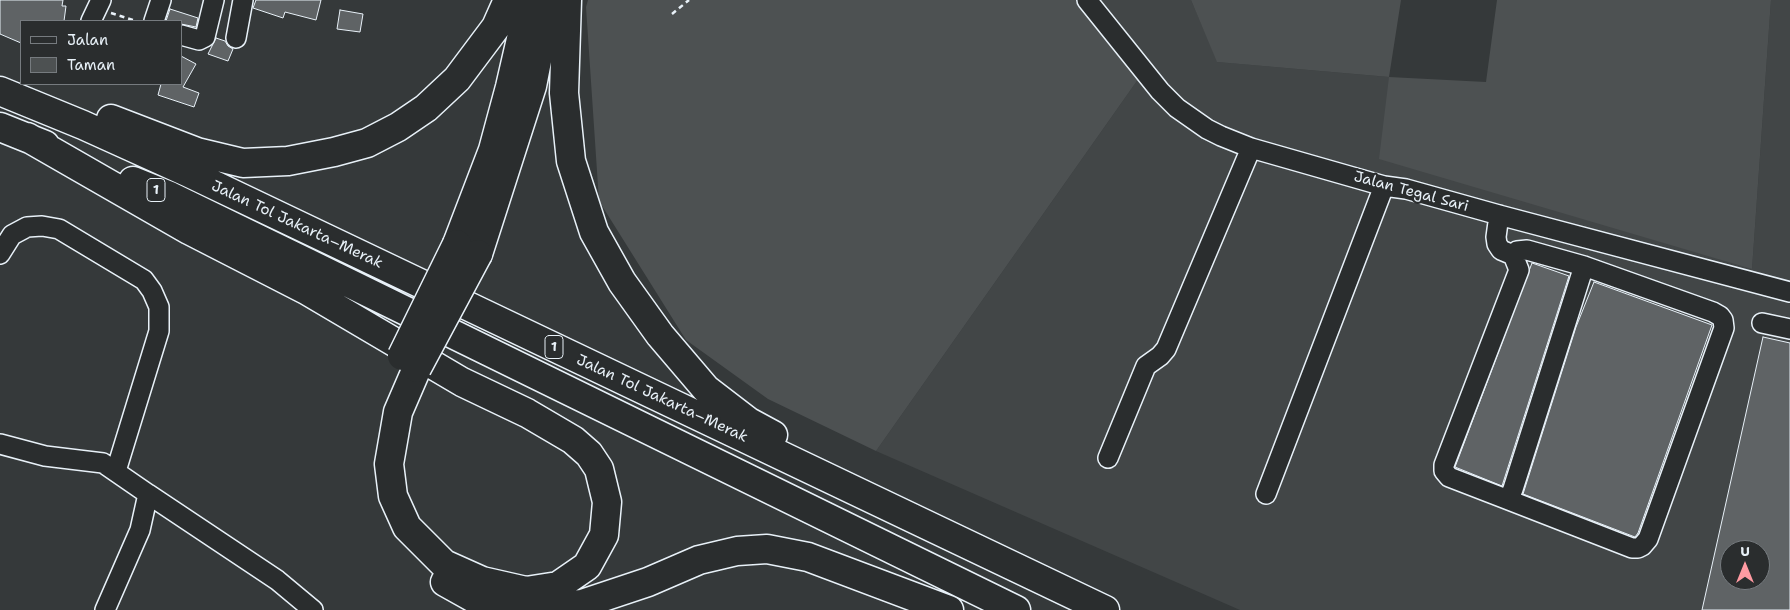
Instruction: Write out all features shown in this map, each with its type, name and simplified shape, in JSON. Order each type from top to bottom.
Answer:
[{"type":"highway","points":[[0,78],[197,152],[243,162],[288,161],[367,143],[398,127],[426,108],[457,79],[496,27],[508,0]]},
{"type":"highway","points":[[467,249],[510,87],[530,0]]},
{"type":"highway","points":[[518,610],[479,601],[429,574],[394,531],[380,498],[375,462],[384,408],[467,249],[532,86],[549,0]]},
{"type":"highway","points":[[567,0],[564,93],[571,162],[594,232],[622,282],[660,334],[706,389],[749,422],[802,453],[1110,610]]},
{"type":"highway","name":"Jalan Tol Jakarta–Merak","points":[[0,91],[83,125],[189,173],[1105,610]]},
{"type":"highway","name":"Jalan Tol Jakarta–Merak","points":[[0,127],[170,196],[1016,610]]},
{"type":"highway","points":[[28,137],[189,230],[306,290],[462,382],[527,414],[573,440],[589,454],[599,469],[608,502],[604,535],[587,566],[558,586],[526,591],[482,581],[444,564],[407,527],[394,496],[389,464],[409,362]]},
{"type":"highway","points":[[532,610],[582,604],[648,582],[699,560],[737,551],[767,549],[808,557],[949,610]]},
{"type":"street","points":[[154,20],[161,0]]},
{"type":"street","points":[[182,35],[198,40],[205,38],[214,0]]},
{"type":"street","points":[[236,38],[243,0]]},
{"type":"street","name":"Jalan Tegal Sari","points":[[1087,0],[1160,91],[1177,108],[1207,129],[1251,148],[1384,186],[1406,189],[1790,292]]},
{"type":"street","points":[[1108,458],[1146,366],[1166,349],[1251,148]]},
{"type":"street","points":[[1266,494],[1384,186]]},
{"type":"street","points":[[1499,215],[1497,244],[1501,250],[1513,255],[1518,270],[1444,465],[1444,471],[1449,477],[1632,548],[1638,548],[1648,539],[1724,328],[1723,320],[1713,312],[1584,266],[1527,250],[1517,251],[1513,255]]},
{"type":"street","points":[[0,254],[12,235],[27,227],[42,226],[59,229],[144,280],[152,291],[159,307],[159,331],[116,471]]},
{"type":"street","points":[[1506,499],[1513,489],[1584,266]]},
{"type":"street","points":[[1762,323],[1790,328]]},
{"type":"street","points":[[0,444],[45,456],[103,463],[277,580],[313,610]]},
{"type":"street","points":[[105,610],[140,530],[148,494]]},
{"type":"path","points":[[672,14],[689,0]]},
{"type":"path","points":[[97,10],[132,20]]},
{"type":"shaded area","points":[[1077,0],[1191,0],[1218,62],[1389,77],[1752,269],[1771,0],[1790,0],[1790,610],[1240,610],[876,451],[1139,78]]},
{"type":"green space","points":[[588,0],[1077,0],[1139,78],[876,451],[768,399],[686,340],[599,201],[586,7]]},
{"type":"green space","points":[[1191,0],[1401,0],[1389,77],[1217,62]]},
{"type":"green space","points":[[1497,0],[1771,0],[1752,269],[1379,159],[1389,77],[1486,82]]},
{"type":"building","points":[[0,0],[63,0],[62,6],[66,6],[64,20],[20,20],[20,43],[0,34]]},
{"type":"building","points":[[256,0],[321,0],[316,20],[285,12],[283,18],[253,8]]},
{"type":"building","points":[[170,9],[198,18],[196,27],[182,24],[182,20],[166,20]]},
{"type":"building","points":[[340,10],[363,14],[360,32],[337,29]]},
{"type":"building","points":[[216,38],[225,41],[233,49],[228,61],[208,54]]},
{"type":"building","points":[[182,57],[196,64],[183,87],[199,93],[194,107],[158,95],[161,85],[182,85]]},
{"type":"building","points":[[1532,263],[1569,276],[1502,486],[1455,467]]},
{"type":"building","points":[[1594,282],[1712,325],[1635,537],[1523,494],[1576,327]]},
{"type":"building","points":[[1763,337],[1790,343],[1790,610],[1702,610]]}]
